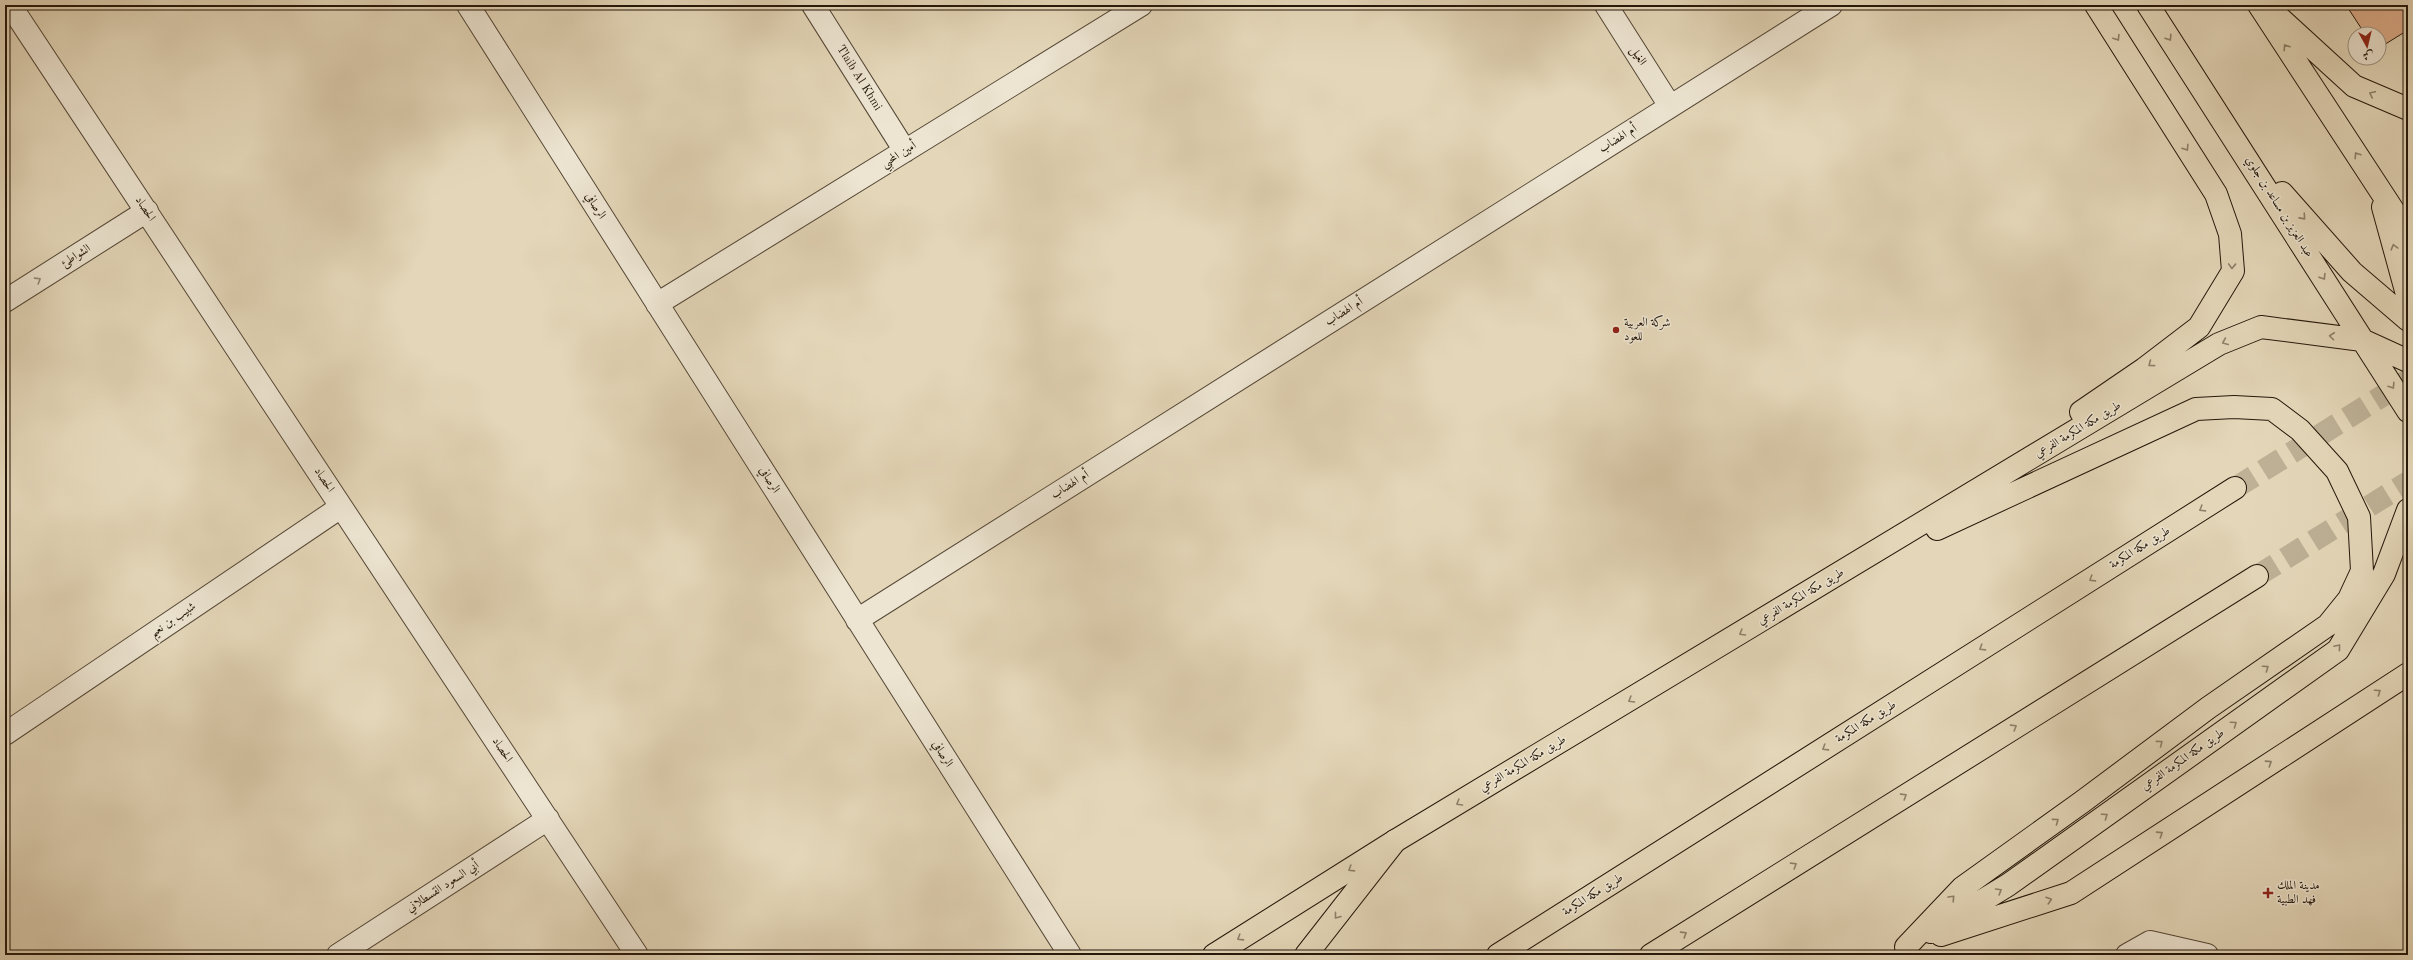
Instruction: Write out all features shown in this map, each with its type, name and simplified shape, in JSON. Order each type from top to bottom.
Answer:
[{"type":"main road","points":[[1844,571],[2144,369],[2199,327],[2233,271],[2230,234],[2216,194],[2096,5]]},
{"type":"main road","name":"عبد العزيز بن مساعد بن جلوي","points":[[2148,5],[2240,146],[2408,411]]},
{"type":"main road","points":[[2259,5],[2408,233]]},
{"type":"main road","points":[[2265,5],[2354,86],[2408,109]]},
{"type":"main road","points":[[2240,146],[2352,272],[2408,320]]},
{"type":"main road","points":[[2378,188],[2408,298]]},
{"type":"main road","name":"طريق مكة المكرمة الفرعي","points":[[1214,955],[1395,841],[2219,344],[2261,327],[2362,340],[2408,362]]},
{"type":"main road","points":[[1844,571],[2196,409],[2234,406],[2272,409],[2300,430],[2337,471],[2359,517],[2362,571],[2349,599],[2328,625],[2208,708],[2082,802],[1962,888],[1900,951]]},
{"type":"main road","name":"طريق مكة المكرمة","points":[[1498,955],[2235,488]]},
{"type":"main road","name":"طريق مكة المكرمة الفرعي","points":[[1900,951],[2008,885],[2338,650],[2384,574],[2408,510]]},
{"type":"main road","points":[[1651,955],[2257,576]]},
{"type":"main road","points":[[1900,951],[2071,893],[2408,674]]},
{"type":"main road","points":[[1306,955],[1395,841]]},
{"type":"street","name":"الحصاد","points":[[10,5],[637,955]]},
{"type":"street","name":"الرصافي","points":[[468,5],[1070,955]]},
{"type":"street","name":"Tlaib Al Khmi","points":[[813,5],[905,151]]},
{"type":"street","name":"أمين المحبي","points":[[657,304],[1141,5]]},
{"type":"street","name":"الغيل","points":[[1606,5],[1670,106]]},
{"type":"street","name":"أم الهضاب","points":[[857,620],[1831,5]]},
{"type":"street","name":"الشواطئ","points":[[5,300],[146,211]]},
{"type":"street","name":"شبيب بن نعيم","points":[[5,734],[341,506]]},
{"type":"street","name":"أبي السعود القسطلاني","points":[[338,955],[548,820]]},
{"type":"street","points":[[2127,955],[2150,942],[2208,955]]},
{"type":"building","points":[[2346,5],[2408,5],[2408,30],[2387,43],[2387,26],[2360,26]]},
{"type":"tunnel","points":[[2235,488],[2408,380]]},
{"type":"tunnel","points":[[2257,576],[2408,482]]},
{"type":"place","name":"شركة العربية للعود","points":[[1616,330]]},
{"type":"place","name":"مدينة الملك فهد الطبية","points":[[2268,893]]}]
